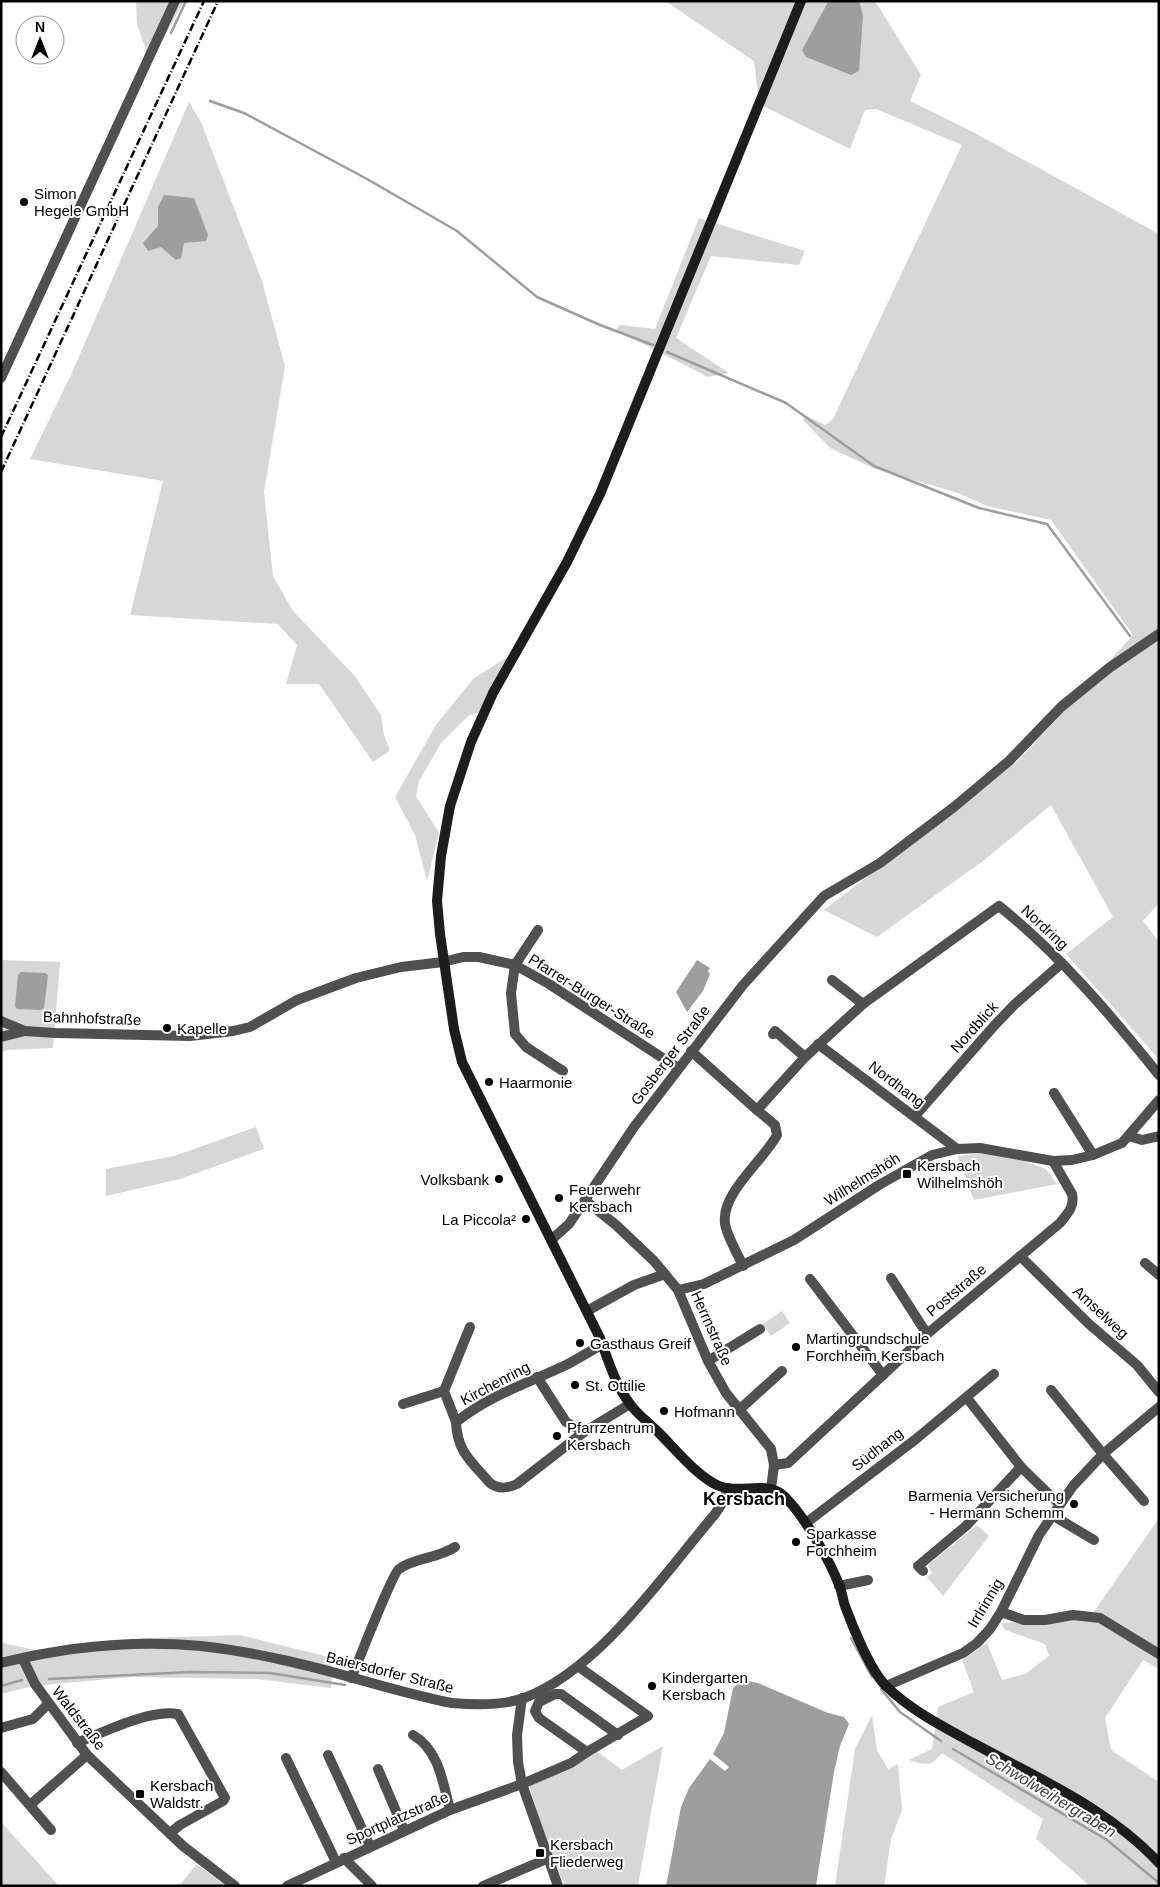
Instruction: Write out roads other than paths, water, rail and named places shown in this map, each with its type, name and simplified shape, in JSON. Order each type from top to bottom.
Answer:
[{"type":"main road","points":[[802,1],[600,494],[567,562],[492,693],[471,742],[450,806],[441,856],[437,901],[444,966],[454,1029],[462,1062],[587,1311],[603,1344],[613,1371],[630,1404],[695,1468],[719,1486],[770,1489],[784,1496],[806,1523],[817,1542],[840,1586],[844,1604],[854,1628],[878,1677],[886,1686],[913,1708],[1050,1783],[1119,1827],[1159,1863]]},
{"type":"street","points":[[1,378],[175,1]]},
{"type":"street","name":"Gosberger Straße","points":[[551,1240],[570,1224],[634,1127],[743,985],[824,896],[880,863],[954,807],[1009,761],[1061,707],[1109,668],[1159,634]]},
{"type":"street","name":"Nordring","points":[[757,1110],[818,1044],[863,1004],[999,906],[1026,928],[1093,995],[1159,1075]]},
{"type":"street","name":"Pfarrer-Burger-Straße","points":[[515,965],[538,930]]},
{"type":"street","name":"Pfarrer-Burger-Straße","points":[[444,966],[463,957],[479,957],[504,961],[515,965],[557,989],[678,1068]]},
{"type":"street","name":"Nordblick","points":[[915,1116],[1014,1005],[1062,963]]},
{"type":"street","points":[[515,965],[511,992],[515,1034],[526,1047],[563,1071]]},
{"type":"street","name":"Bahnhofstraße","points":[[25,1031],[190,1036],[233,1031],[250,1028],[297,1000],[356,978],[401,967],[444,966]]},
{"type":"street","points":[[832,980],[863,1004]]},
{"type":"street","points":[[1,1021],[25,1031]]},
{"type":"street","points":[[1,1037],[25,1031]]},
{"type":"street","points":[[773,1034],[775,1031],[805,1057]]},
{"type":"street","name":"Nordhang","points":[[818,1044],[957,1149]]},
{"type":"street","points":[[691,1051],[775,1125],[777,1135],[734,1193],[725,1210],[725,1225],[743,1266]]},
{"type":"street","points":[[1054,1093],[1093,1155]]},
{"type":"street","name":"Wilhelmshöh","points":[[678,1290],[704,1284],[794,1240],[901,1171],[932,1155],[957,1149],[980,1148],[1053,1161],[1093,1155],[1122,1143],[1159,1100]]},
{"type":"street","points":[[1129,1136],[1142,1140],[1159,1136]]},
{"type":"street","name":"Poststraße","points":[[774,1465],[788,1463],[927,1334],[1060,1223],[1073,1206],[1072,1194],[1053,1161]]},
{"type":"street","name":"Herrnstraße","points":[[586,1201],[616,1225],[654,1261],[678,1290],[708,1361],[726,1393],[770,1449],[774,1465]]},
{"type":"street","name":"Amselweg","points":[[1020,1256],[1089,1324],[1137,1365],[1159,1392]]},
{"type":"street","points":[[1144,1263],[1159,1275]]},
{"type":"street","points":[[587,1311],[634,1285],[665,1274]]},
{"type":"street","points":[[891,1278],[927,1334]]},
{"type":"street","points":[[810,1279],[883,1375]]},
{"type":"street","points":[[456,1422],[444,1392],[470,1327]]},
{"type":"street","points":[[708,1361],[760,1329]]},
{"type":"street","name":"Kirchenring","points":[[603,1344],[566,1365],[502,1392],[475,1408],[456,1422],[456,1436],[466,1456],[494,1486],[507,1489],[517,1484],[584,1432],[630,1404]]},
{"type":"street","points":[[739,1410],[782,1371]]},
{"type":"street","name":"Südhang","points":[[806,1523],[967,1398],[994,1374]]},
{"type":"street","points":[[537,1377],[566,1422],[584,1432]]},
{"type":"street","points":[[1051,1390],[1144,1501]]},
{"type":"street","points":[[403,1404],[444,1392]]},
{"type":"street","points":[[967,1398],[1021,1467],[1060,1504]]},
{"type":"street","name":"Irrlrinnig","points":[[886,1686],[963,1653],[978,1643],[990,1630],[1001,1612],[1039,1535],[1060,1504],[1086,1471],[1103,1454],[1159,1407]]},
{"type":"street","points":[[770,1489],[774,1465]]},
{"type":"street","points":[[923,1571],[918,1566],[966,1526],[1021,1467]]},
{"type":"street","name":"Baiersdorfer Straße","points":[[1,1663],[44,1654],[112,1646],[150,1644],[201,1646],[285,1660],[452,1703],[472,1705],[522,1698],[555,1683],[579,1667],[602,1645],[648,1595],[715,1514],[723,1502],[728,1488]]},
{"type":"street","points":[[1052,1515],[1094,1540]]},
{"type":"street","points":[[351,1678],[396,1570],[413,1560],[429,1559],[446,1553],[455,1547]]},
{"type":"street","points":[[840,1586],[868,1580]]},
{"type":"street","points":[[1001,1612],[1024,1620],[1045,1620],[1073,1615],[1100,1618],[1159,1654]]},
{"type":"street","name":"Waldstraße","points":[[24,1659],[35,1684],[48,1704],[87,1755],[183,1846],[235,1886]]},
{"type":"street","name":"Sportplatzstraße","points":[[287,1886],[450,1810],[571,1764],[587,1752],[648,1716],[579,1667]]},
{"type":"street","points":[[587,1752],[539,1718],[535,1712],[539,1702],[555,1694],[561,1694],[618,1735]]},
{"type":"street","points":[[522,1698],[516,1735],[522,1784],[558,1886]]},
{"type":"street","points":[[1,1728],[33,1719],[48,1704]]},
{"type":"street","points":[[77,1743],[127,1722],[163,1714],[178,1714],[225,1798],[170,1833]]},
{"type":"street","points":[[413,1735],[423,1741],[430,1749],[439,1769],[450,1810]]},
{"type":"street","points":[[30,1805],[87,1755]]},
{"type":"street","points":[[328,1755],[370,1846]]},
{"type":"street","points":[[286,1758],[340,1860],[372,1886]]},
{"type":"street","points":[[378,1769],[404,1830]]},
{"type":"street","points":[[1,1772],[51,1830]]},
{"type":"street","points":[[483,1886],[549,1858]]},
{"type":"waterway","points":[[171,33],[186,1]]},
{"type":"waterway","points":[[210,101],[244,113],[367,179],[457,231],[537,297],[600,325],[653,345]]},
{"type":"waterway","points":[[667,352],[786,403],[874,466],[979,508],[1047,524],[1130,636]]},
{"type":"waterway","name":"Schwolweihergraben","points":[[851,1638],[872,1677]]},
{"type":"waterway","points":[[49,1679],[190,1672],[270,1673],[345,1685]]},
{"type":"waterway","points":[[1,1686],[22,1680]]},
{"type":"waterway","name":"Schwolweihergraben","points":[[881,1689],[900,1712],[941,1741]]},
{"type":"waterway","name":"Schwolweihergraben","points":[[953,1749],[1107,1840],[1159,1883]]},
{"type":"railway","points":[[1,437],[204,1]]},
{"type":"railway","points":[[1,472],[218,1]]},
{"type":"place","name":"Simon Hegele GmbH","points":[[24,202]]},
{"type":"place","name":"Kapelle","points":[[167,1028]]},
{"type":"place","name":"Haarmonie","points":[[489,1082]]},
{"type":"place","name":"Kersbach Wilhelmshöh","points":[[907,1174]]},
{"type":"place","name":"Volksbank","points":[[499,1179]]},
{"type":"place","name":"Feuerwehr Kersbach","points":[[559,1198]]},
{"type":"place","name":"La Piccola²","points":[[526,1219]]},
{"type":"place","name":"Gasthaus Greif","points":[[580,1343]]},
{"type":"place","name":"Martingrundschule Forchheim Kersbach","points":[[796,1347]]},
{"type":"place","name":"St. Ottilie","points":[[575,1385]]},
{"type":"place","name":"Hofmann","points":[[664,1411]]},
{"type":"place","name":"Pfarrzentrum Kersbach","points":[[557,1436]]},
{"type":"place","name":"Barmenia Versicherung - Hermann Schemm","points":[[1074,1504]]},
{"type":"place","name":"Sparkasse Forchheim","points":[[796,1542]]},
{"type":"place","name":"Kindergarten Kersbach","points":[[652,1686]]},
{"type":"place","name":"Kersbach Waldstr.","points":[[140,1794]]},
{"type":"place","name":"Kersbach Fliederweg","points":[[540,1853]]},
{"type":"district","name":"Kersbach","points":[[744,1499]]}]
